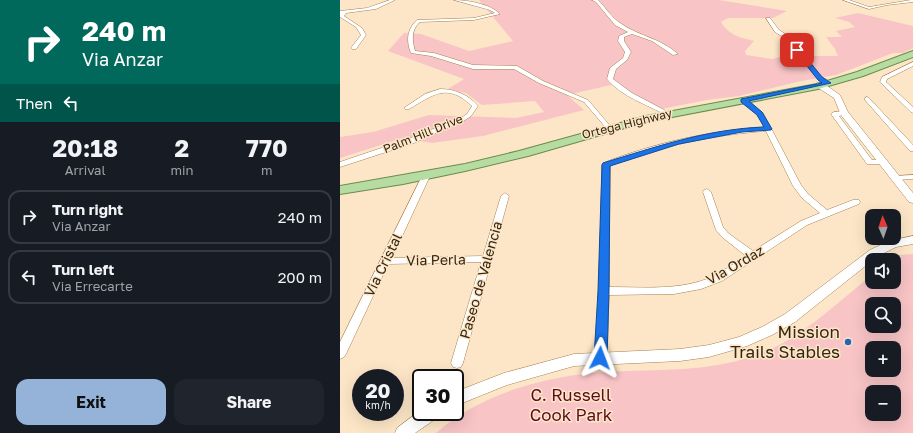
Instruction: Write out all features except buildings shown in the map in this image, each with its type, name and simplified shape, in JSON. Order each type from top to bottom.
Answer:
[{"type":"main road","name":"Ortega Highway","points":[[340,190],[426,176],[508,158],[608,128],[668,114],[824,84],[860,74],[913,54]]},
{"type":"street","points":[[354,48],[364,33],[360,28],[347,21],[342,16],[342,12],[368,9],[380,6],[393,0]]},
{"type":"street","points":[[456,0],[492,9],[498,14],[474,19],[418,21],[412,28],[409,40],[413,52],[432,54],[473,67],[515,67],[541,82],[586,100],[608,128]]},
{"type":"street","points":[[594,0],[597,1],[618,24],[632,32],[654,40],[674,54]]},
{"type":"street","points":[[845,0],[869,8],[913,1]]},
{"type":"street","points":[[768,19],[777,31],[788,38],[824,84],[837,97],[844,113],[913,200]]},
{"type":"street","points":[[632,32],[622,36],[621,41],[628,52],[625,58],[613,68],[610,79],[617,86],[630,94],[668,114]]},
{"type":"street","points":[[913,64],[884,78],[883,82],[913,111]]},
{"type":"street","name":"Palm Hill Drive","points":[[340,165],[411,141],[463,119],[469,115],[475,106],[469,99],[456,93],[445,91],[436,92],[407,108]]},
{"type":"street","points":[[868,99],[913,149]]},
{"type":"street","points":[[743,100],[760,113],[797,186],[805,196],[825,214]]},
{"type":"street","points":[[600,358],[604,291],[606,165],[678,142],[742,130],[768,129]]},
{"type":"street","name":"Via Cristal","points":[[340,354],[345,335],[385,261],[426,176]]},
{"type":"street","points":[[896,178],[913,178]]},
{"type":"street","points":[[707,192],[719,228],[725,235],[753,256]]},
{"type":"street","name":"Paseo de Valencia","points":[[458,363],[505,196]]},
{"type":"street","name":"Via Ordaz","points":[[604,291],[674,290],[697,286],[718,278],[804,223],[856,202]]},
{"type":"street","points":[[464,395],[504,379],[536,369],[574,360],[680,355],[708,351],[742,342],[768,331],[790,318],[874,253],[893,244],[913,240]]},
{"type":"street","name":"Via Perla","points":[[385,261],[488,259]]},
{"type":"street","points":[[403,433],[420,421]]},
{"type":"green space","points":[[479,0],[719,0],[787,11],[773,18],[728,18],[721,22],[731,33],[754,41],[745,51],[746,55],[772,59],[784,56],[838,56],[835,49],[826,37],[842,37],[836,31],[855,27],[849,22],[835,18],[858,13],[913,26],[913,48],[903,53],[893,53],[836,75],[801,81],[739,96],[707,100],[661,109],[611,85],[567,95],[584,110],[483,136],[432,143],[403,138],[340,158],[340,137],[373,132],[429,115],[516,118],[544,112],[535,101],[482,105],[466,93],[448,89],[464,79],[388,51],[404,33],[421,34],[469,51],[513,41]]},
{"type":"green space","name":"Mission Trails Stables","points":[[913,254],[913,433],[436,433],[451,421],[464,421],[464,413],[489,399],[509,391],[549,380],[591,373],[700,367],[743,359],[764,352],[793,337],[834,307],[865,281],[865,289],[901,289],[901,255]]},
{"type":"place","name":"Mission Trails Stables","points":[[848,342]]},
{"type":"route","points":[[600,358],[603,326],[604,176],[606,165],[678,142],[742,130],[768,129],[760,113],[743,100],[828,83],[820,78],[797,50]]},
{"type":"park label","name":"C. Russell Cook Park","points":[[571,405]]}]
